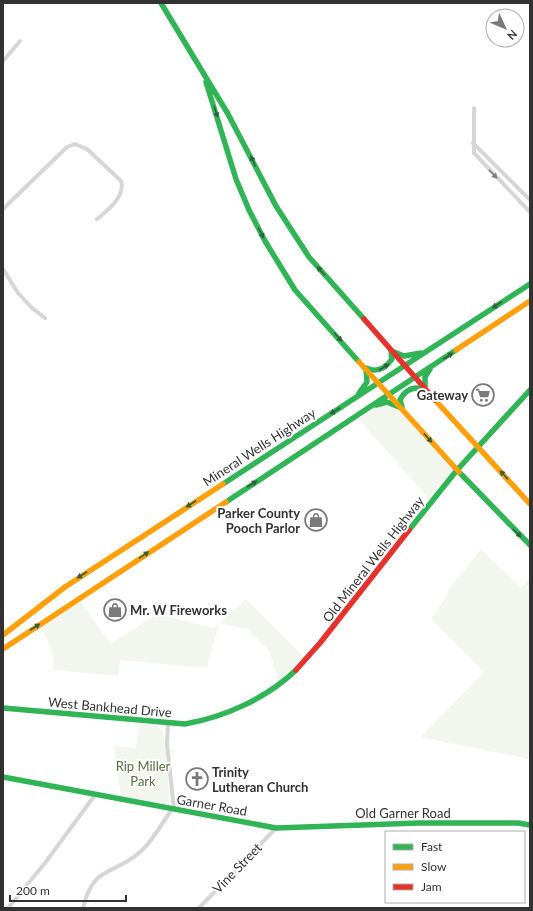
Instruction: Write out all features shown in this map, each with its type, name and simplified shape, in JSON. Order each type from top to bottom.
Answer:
[{"type":"main road","points":[[161,3],[186,42],[203,75],[228,114],[276,206],[297,240],[332,285],[530,504]]},
{"type":"main road","points":[[203,75],[239,186],[265,241],[295,290],[457,470],[530,546]]},
{"type":"main road","name":"Mineral Wells Highway","points":[[3,635],[65,587],[530,284]]},
{"type":"main road","name":"Mineral Wells Highway","points":[[3,649],[530,302]]},
{"type":"main road","points":[[390,350],[404,356],[426,352]]},
{"type":"main road","points":[[365,367],[375,371],[382,369],[392,359],[390,350]]},
{"type":"main road","points":[[426,390],[425,377],[431,366]]},
{"type":"main road","points":[[350,401],[367,382],[365,367]]},
{"type":"main road","points":[[402,409],[400,400],[405,392],[418,386],[426,390]]},
{"type":"main road","name":"Old Mineral Wells Highway","points":[[214,718],[280,683],[300,666],[377,574],[457,470],[530,390]]},
{"type":"main road","points":[[367,409],[387,402],[402,409]]},
{"type":"main road","name":"West Bankhead Drive","points":[[3,708],[168,723],[194,723],[214,718]]},
{"type":"main road","name":"Garner Road","points":[[3,777],[276,828]]},
{"type":"main road","name":"Old Garner Road","points":[[276,828],[419,823],[518,823],[530,826]]},
{"type":"street","points":[[3,61],[20,41]]},
{"type":"street","points":[[3,53],[7,57]]},
{"type":"street","points":[[474,108],[474,153],[530,212]]},
{"type":"street","points":[[473,142],[530,200]]},
{"type":"street","points":[[3,209],[67,147],[75,144],[87,149],[121,181],[122,185],[118,198],[98,219]]},
{"type":"street","points":[[3,269],[18,293],[32,308],[45,318]]},
{"type":"street","points":[[83,908],[87,892],[93,882],[101,875],[130,860],[141,851],[173,809],[167,744],[168,723]]},
{"type":"street","points":[[8,908],[45,863],[95,795]]},
{"type":"street","name":"Vine Street","points":[[199,908],[276,828]]},
{"type":"green space","points":[[393,406],[401,412],[453,471],[430,500],[359,420],[377,408]]},
{"type":"green space","points":[[481,549],[521,588],[530,579],[530,759],[421,737],[484,672],[431,619],[449,593],[447,591]]},
{"type":"green space","points":[[246,599],[304,657],[278,682],[270,652],[247,629],[219,623]]},
{"type":"green space","points":[[80,601],[111,644],[157,614],[214,628],[219,624],[207,668],[120,660],[118,676],[53,670],[51,648],[40,628]]},
{"type":"green space","name":"Rip Miller Park","points":[[139,724],[158,726],[164,734],[170,804],[121,796],[114,746],[136,748]]},
{"type":"traffic: fast","points":[[161,3],[228,114],[276,206],[309,257],[364,319]]},
{"type":"traffic: fast","points":[[206,82],[236,179],[249,210],[265,241],[295,290],[359,362]]},
{"type":"traffic: fast","points":[[223,484],[530,284]]},
{"type":"traffic: fast","points":[[226,502],[456,350]]},
{"type":"traffic: fast","points":[[366,368],[374,370],[384,368],[392,359],[391,351]]},
{"type":"traffic: fast","points":[[394,352],[404,356],[421,353]]},
{"type":"traffic: fast","points":[[359,393],[367,382],[366,369]]},
{"type":"traffic: fast","points":[[425,388],[425,377],[430,369]]},
{"type":"traffic: fast","points":[[402,407],[400,400],[407,391],[416,388],[424,389]]},
{"type":"traffic: fast","points":[[409,530],[457,470],[530,390]]},
{"type":"traffic: fast","points":[[376,405],[387,402],[399,407]]},
{"type":"traffic: fast","points":[[459,472],[530,545]]},
{"type":"traffic: fast","points":[[3,708],[185,724],[215,717],[245,705],[259,698],[285,680],[296,670]]},
{"type":"traffic: fast","points":[[3,777],[276,828],[419,823],[518,823],[530,825]]},
{"type":"traffic: slow","points":[[456,350],[530,301]]},
{"type":"traffic: slow","points":[[359,362],[459,472]]},
{"type":"traffic: slow","points":[[435,400],[530,504]]},
{"type":"traffic: slow","points":[[3,635],[65,587],[223,484]]},
{"type":"traffic: slow","points":[[3,649],[226,502]]},
{"type":"traffic: jam","points":[[364,319],[435,400]]},
{"type":"traffic: jam","points":[[296,670],[320,643],[409,530]]},
{"type":"place","name":"Gateway","points":[[483,395]]},
{"type":"place","name":"Parker County Pooch Parlor","points":[[316,520]]},
{"type":"place","name":"Mr. W Fireworks","points":[[115,610]]},
{"type":"place","name":"Trinity Lutheran Church","points":[[197,779]]}]
